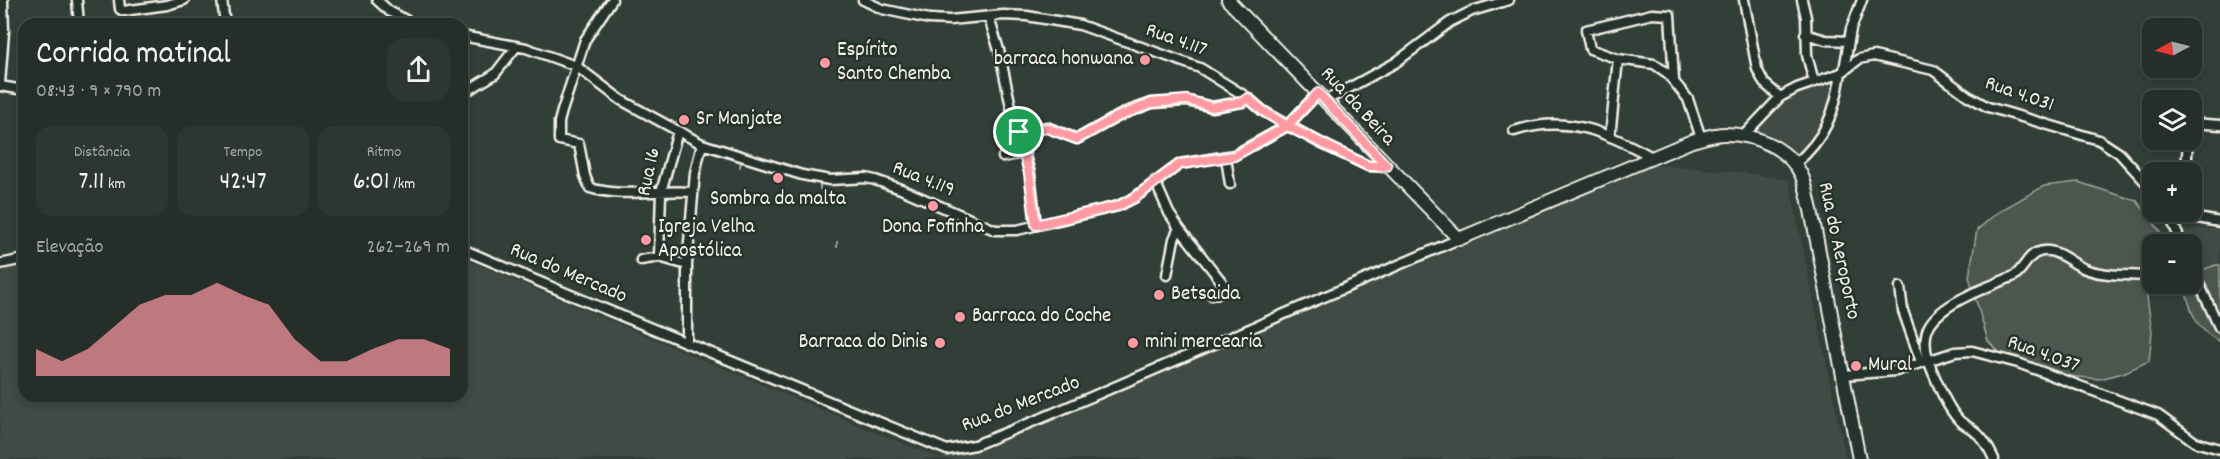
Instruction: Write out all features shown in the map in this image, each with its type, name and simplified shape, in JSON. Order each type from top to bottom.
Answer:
[{"type":"main road","name":"Rua da Beira","points":[[1228,0],[1459,239]]},
{"type":"main road","name":"Rua do Aeroporto","points":[[1459,239],[1701,138],[1723,134],[1744,135],[1781,151],[1795,164],[1802,176],[1811,210],[1859,459]]},
{"type":"street","points":[[3,0],[4,32],[0,85],[18,89]]},
{"type":"street","points":[[77,0],[79,18]]},
{"type":"street","points":[[118,0],[120,9],[123,11],[167,5],[184,0]]},
{"type":"street","points":[[222,0],[224,18]]},
{"type":"street","points":[[377,0],[401,18]]},
{"type":"street","points":[[612,0],[585,40],[561,111],[560,140],[579,144],[585,176],[590,188],[630,193],[693,192]]},
{"type":"street","name":"Rua 4.117","points":[[863,0],[882,9],[929,19],[988,18],[1003,15],[1027,16],[1080,25],[1200,68],[1287,126],[1368,166],[1387,166]]},
{"type":"street","name":"Rua 4.119","points":[[468,37],[549,55],[576,66],[621,100],[702,144],[802,175],[830,180],[866,178],[875,180],[995,230],[1010,231],[1118,206],[1142,193],[1180,164],[1226,158],[1251,147],[1287,126],[1322,97],[1395,63],[1450,22],[1472,11],[1509,0]]},
{"type":"street","points":[[1744,0],[1757,69],[1764,84],[1780,97]]},
{"type":"street","points":[[1802,0],[1806,17],[1807,56],[1814,82]]},
{"type":"street","points":[[1795,164],[1806,154],[1828,124],[1843,72],[1848,41],[1856,12],[1862,0]]},
{"type":"street","points":[[1674,80],[1670,15],[1652,14],[1586,30],[1590,49],[1618,60],[1654,64],[1667,73],[1688,99],[1701,138]]},
{"type":"street","points":[[988,18],[999,50],[1011,107],[1029,173],[1036,225]]},
{"type":"street","points":[[1805,34],[1848,41]]},
{"type":"street","points":[[468,90],[495,74],[516,47]]},
{"type":"street","name":"Rua 4.031","points":[[1744,135],[1780,97],[1843,72],[1859,59],[1874,56],[1933,70],[1978,103],[2099,140],[2119,153],[2142,178]]},
{"type":"street","points":[[1610,137],[1618,60]]},
{"type":"street","points":[[1019,132],[1047,128],[1077,139],[1117,117],[1152,103],[1187,100],[1212,107],[1242,102],[1248,98]]},
{"type":"street","points":[[1514,131],[1529,126],[1562,123],[1629,144],[1652,157]]},
{"type":"street","points":[[2202,124],[2220,125]]},
{"type":"street","name":"Rua 16","points":[[659,257],[661,192],[678,131]]},
{"type":"street","points":[[687,342],[687,265],[693,192],[702,144]]},
{"type":"street","points":[[1003,157],[1024,153]]},
{"type":"street","points":[[1226,158],[1230,184]]},
{"type":"street","points":[[1155,181],[1169,213],[1222,282],[1223,292],[1212,295]]},
{"type":"street","points":[[2202,218],[2220,222]]},
{"type":"street","points":[[1167,274],[1174,239],[1179,228]]},
{"type":"street","name":"Rua do Mercado","points":[[468,252],[936,444],[944,450],[952,450],[987,440],[1042,418],[1459,239]]},
{"type":"street","points":[[1924,361],[1927,328],[1942,311],[1971,294],[2023,270],[2034,254],[2051,251],[2061,254],[2088,270],[2142,276]]},
{"type":"street","points":[[641,260],[659,257],[687,265]]},
{"type":"street","points":[[0,264],[18,260]]},
{"type":"street","points":[[1900,287],[1903,312],[1924,361],[1956,418],[1982,437],[1994,459]]},
{"type":"street","points":[[2202,294],[2219,327]]},
{"type":"street","name":"Rua 4.037","points":[[1843,375],[1882,373],[1963,351],[2018,363],[2158,415],[2194,442],[2220,449]]},
{"type":"shaded area","points":[[1834,76],[1833,108],[1825,125],[1809,145],[1795,155],[1750,132],[1782,97]]},
{"type":"shaded area","points":[[1654,165],[1739,172],[1789,180],[1846,459],[0,459],[0,269],[18,264],[18,402],[468,402],[468,261],[941,458],[990,442],[1431,253],[1438,256]]},
{"type":"shaded area","points":[[2078,182],[2137,201],[2142,208],[2142,222],[2153,222],[2160,231],[2159,234],[2142,234],[2142,294],[2147,294],[2152,332],[2149,361],[2123,373],[2100,379],[2046,374],[2013,366],[1988,341],[1969,277],[1977,230],[1998,212],[2044,186]]},
{"type":"shaded area","points":[[2220,229],[2220,319],[2202,282],[2202,234],[2181,234],[2183,231]]},
{"type":"shaded area","points":[[2220,265],[2220,342],[2200,327],[2190,308],[2186,294],[2202,294],[2202,270]]},
{"type":"waterway","points":[[740,167],[741,161]]},
{"type":"waterway","points":[[820,182],[820,189]]},
{"type":"waterway","points":[[837,242],[837,247]]},
{"type":"place","name":"barraca honwana","points":[[1145,60]]},
{"type":"place","name":"Espírito Santo Chemba","points":[[825,63]]},
{"type":"place","name":"Sr Manjate","points":[[684,120]]},
{"type":"place","name":"Sombra da malta","points":[[778,178]]},
{"type":"place","name":"Dona Fofinha","points":[[933,206]]},
{"type":"place","name":"Igreja Velha Apostólica","points":[[646,240]]},
{"type":"place","name":"Betsaida","points":[[1159,295]]},
{"type":"place","name":"Barraca do Coche","points":[[960,317]]},
{"type":"place","name":"Barraca do Dinis","points":[[940,343]]},
{"type":"place","name":"mini mercearia","points":[[1133,343]]},
{"type":"place","name":"Mural","points":[[1856,366]]},
{"type":"route","points":[[1019,132],[1027,129],[1047,128],[1077,139],[1126,112],[1152,103],[1187,100],[1206,107],[1218,107],[1246,101],[1248,98],[1251,103],[1287,126],[1318,93],[1387,166],[1368,166],[1287,126],[1234,156],[1180,164],[1155,181],[1149,188],[1118,206],[1101,212],[1036,225],[1029,173],[1019,132]]}]
